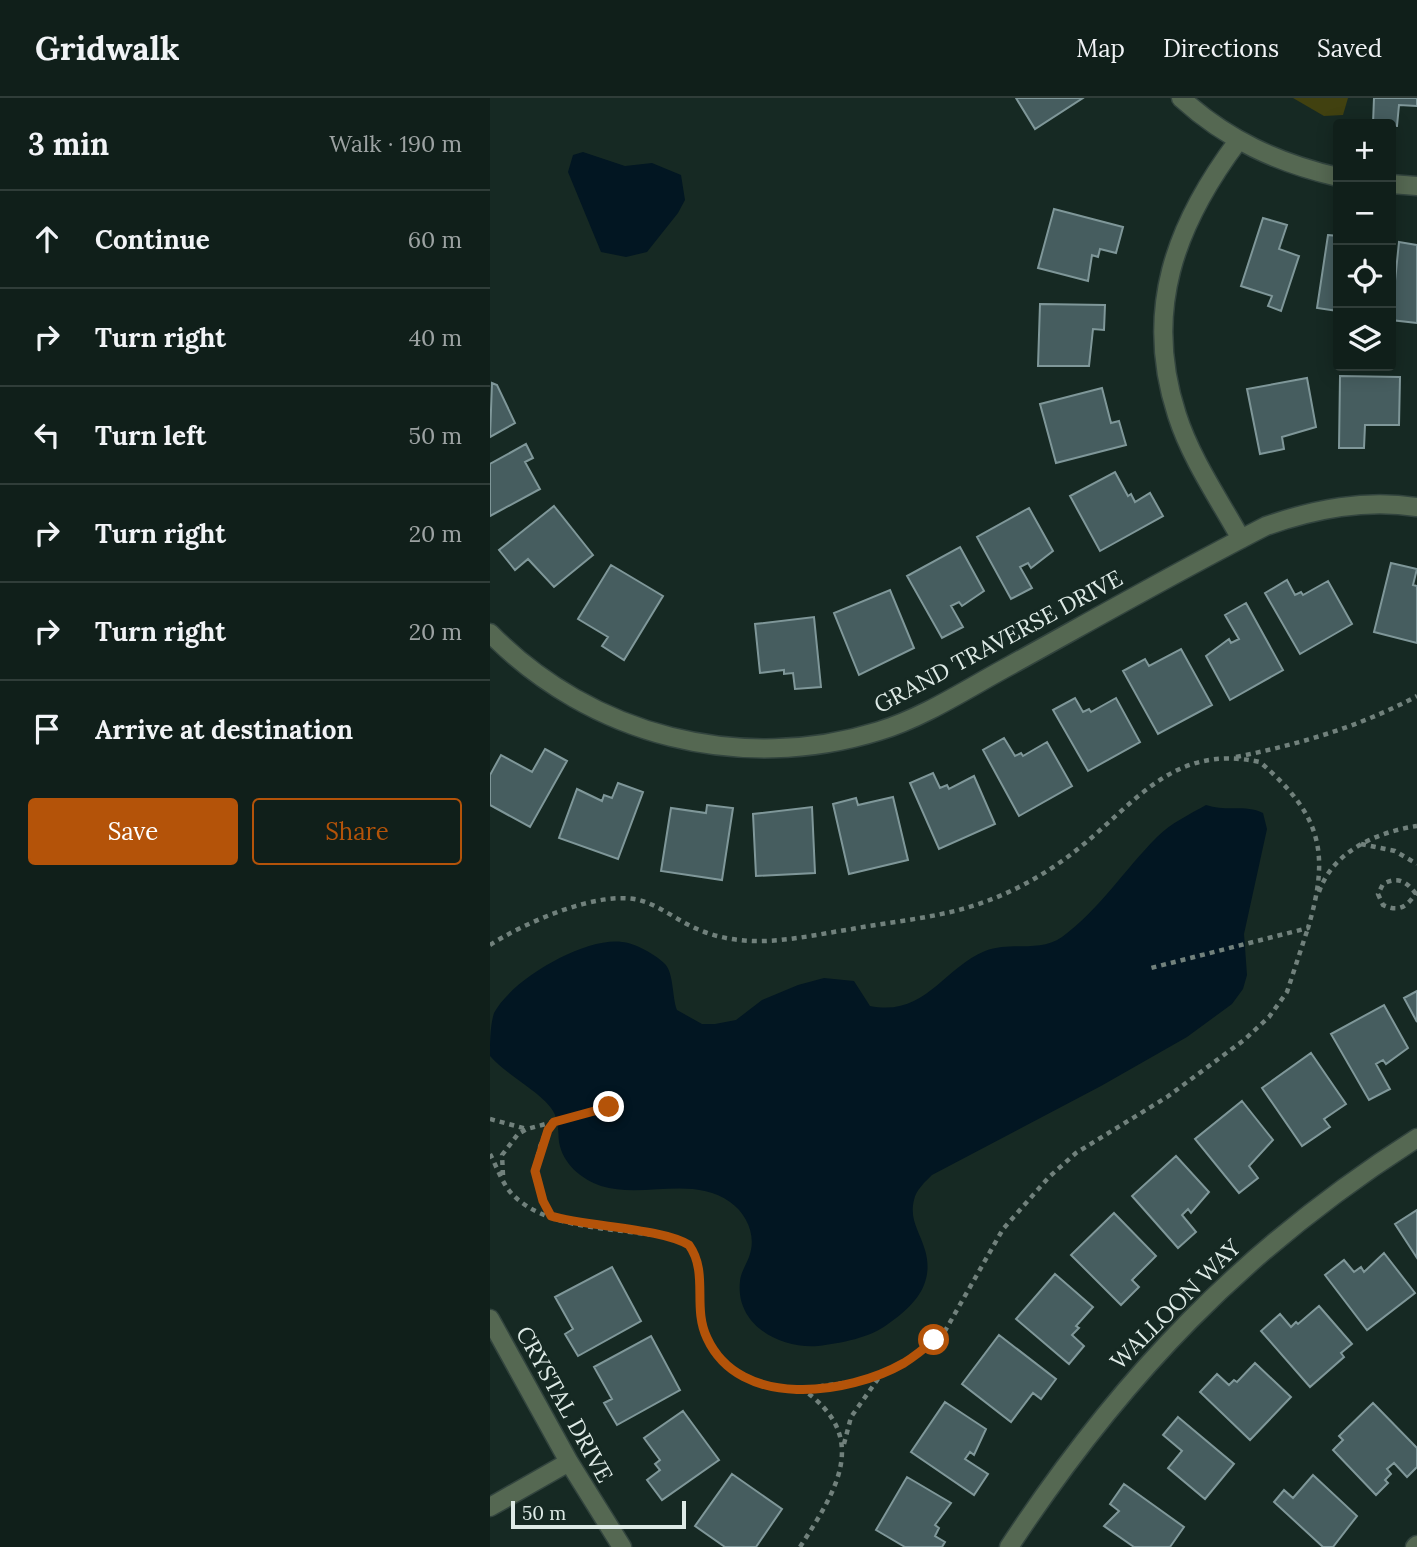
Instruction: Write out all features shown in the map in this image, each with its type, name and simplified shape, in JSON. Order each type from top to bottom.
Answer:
[{"type":"street","points":[[1181,98],[1238,141],[1294,167],[1333,176]]},
{"type":"street","points":[[1238,141],[1210,178],[1187,219],[1168,275],[1164,349],[1177,415],[1189,444],[1241,539]]},
{"type":"street","points":[[1396,184],[1417,186]]},
{"type":"street","name":"GRAND TRAVERSE DRIVE","points":[[490,633],[544,679],[613,717],[650,731],[716,747],[801,748],[845,741],[910,719],[1266,526],[1327,508],[1384,504],[1417,507]]},
{"type":"street","name":"WALLOON WAY","points":[[1009,1547],[1097,1424],[1178,1329],[1287,1229],[1417,1138]]},
{"type":"street","name":"CRYSTAL DRIVE","points":[[490,1319],[569,1462],[622,1547]]},
{"type":"street","points":[[490,1507],[569,1462]]},
{"type":"path","points":[[490,946],[514,930],[542,919],[611,900],[638,900],[706,933],[752,941],[795,938],[966,908],[1012,891],[1058,864],[1155,781],[1199,762],[1326,736],[1376,717],[1417,696]]},
{"type":"path","points":[[490,1154],[507,1187],[521,1201],[551,1216],[586,1225],[669,1236],[689,1245],[699,1262],[699,1315],[709,1343],[725,1363],[743,1377],[766,1385],[803,1389],[850,1382],[883,1373],[905,1362],[945,1331],[1003,1229],[1061,1165],[1090,1143],[1167,1097],[1263,1024],[1287,992],[1308,928],[1318,884],[1316,834],[1308,815],[1287,785],[1259,762],[1229,758]]},
{"type":"path","points":[[1313,910],[1331,868],[1372,837],[1417,826]]},
{"type":"path","points":[[1361,844],[1395,851],[1417,864]]},
{"type":"path","points":[[1397,879],[1407,882],[1416,893],[1407,905],[1391,909],[1383,905],[1378,894],[1383,884],[1397,879]]},
{"type":"path","points":[[1151,968],[1308,928]]},
{"type":"path","points":[[507,1187],[500,1166],[502,1155],[518,1134],[527,1129],[609,1107]]},
{"type":"path","points":[[490,1119],[527,1129]]},
{"type":"path","points":[[551,1216],[535,1171],[542,1142],[554,1122]]},
{"type":"path","points":[[800,1547],[834,1491],[843,1447],[857,1407],[883,1373]]},
{"type":"path","points":[[803,1389],[825,1408],[841,1432],[843,1447]]},
{"type":"shaded area","points":[[1293,98],[1348,98],[1343,115],[1324,116]]},
{"type":"water","points":[[583,152],[625,166],[652,163],[681,175],[685,200],[647,252],[626,257],[601,252],[568,172],[573,155]]},
{"type":"water","points":[[1206,805],[1256,810],[1263,813],[1267,829],[1244,934],[1247,975],[1243,989],[1232,1004],[1187,1037],[1101,1086],[932,1175],[921,1186],[913,1207],[914,1220],[927,1262],[925,1284],[906,1310],[881,1329],[864,1336],[827,1345],[804,1346],[775,1338],[763,1331],[752,1322],[740,1297],[741,1278],[752,1241],[746,1219],[736,1207],[716,1194],[700,1190],[617,1189],[601,1186],[587,1179],[574,1170],[564,1157],[556,1119],[548,1104],[490,1056],[494,1013],[516,987],[550,963],[588,946],[606,942],[633,944],[661,960],[670,974],[677,1010],[702,1024],[736,1020],[762,1000],[824,978],[854,981],[870,1006],[889,1008],[905,1005],[985,951],[1044,945],[1062,937],[1088,914],[1162,832]]},
{"type":"building","points":[[1016,98],[1083,98],[1035,129]]},
{"type":"building","points":[[1374,98],[1417,98],[1417,106],[1399,105],[1397,126],[1396,119],[1373,119]]},
{"type":"building","points":[[1054,209],[1123,227],[1116,253],[1100,249],[1098,257],[1092,255],[1088,281],[1038,268]]},
{"type":"building","points":[[1263,218],[1287,225],[1279,249],[1299,256],[1281,311],[1268,306],[1272,296],[1241,286]]},
{"type":"building","points":[[1328,235],[1333,236],[1333,310],[1317,308]]},
{"type":"building","points":[[1399,242],[1417,245],[1417,323],[1396,321]]},
{"type":"building","points":[[1040,304],[1105,305],[1104,330],[1093,329],[1089,366],[1038,366]]},
{"type":"building","points":[[1340,376],[1400,377],[1399,425],[1365,425],[1364,448],[1339,448]]},
{"type":"building","points":[[1307,378],[1316,427],[1282,437],[1284,449],[1260,454],[1247,389]]},
{"type":"building","points":[[492,383],[497,385],[515,423],[490,437]]},
{"type":"building","points":[[1102,388],[1111,423],[1119,421],[1126,445],[1056,463],[1040,404]]},
{"type":"building","points":[[526,444],[533,458],[525,462],[540,489],[490,516],[490,464]]},
{"type":"building","points":[[1115,472],[1128,496],[1131,494],[1135,502],[1150,493],[1163,516],[1100,551],[1070,496]]},
{"type":"building","points":[[554,506],[593,555],[554,587],[528,559],[515,570],[499,550]]},
{"type":"building","points":[[1029,508],[1053,551],[1031,568],[1028,563],[1020,567],[1032,588],[1011,599],[977,537]]},
{"type":"building","points":[[960,547],[984,591],[962,606],[959,602],[951,606],[963,627],[942,638],[907,576]]},
{"type":"building","points":[[1391,563],[1417,569],[1413,585],[1417,586],[1417,643],[1374,632]]},
{"type":"building","points":[[611,565],[663,596],[624,660],[602,646],[608,637],[578,619]]},
{"type":"building","points":[[1287,580],[1295,595],[1301,592],[1303,595],[1328,581],[1352,624],[1300,654],[1265,593]]},
{"type":"building","points":[[890,590],[914,648],[859,675],[834,613]]},
{"type":"building","points":[[1246,603],[1283,670],[1230,700],[1206,656],[1229,639],[1231,643],[1239,639],[1225,615]]},
{"type":"building","points":[[814,617],[821,687],[795,689],[793,673],[784,674],[784,670],[760,673],[755,624]]},
{"type":"building","points":[[1181,649],[1212,705],[1158,734],[1123,671],[1145,659],[1149,666]]},
{"type":"building","points":[[1075,698],[1083,712],[1089,709],[1091,712],[1116,698],[1140,742],[1088,771],[1053,710]]},
{"type":"building","points":[[1004,738],[1015,756],[1021,753],[1023,756],[1047,742],[1072,786],[1019,816],[983,750]]},
{"type":"building","points":[[545,749],[567,761],[530,827],[490,805],[490,775],[501,755],[532,772]]},
{"type":"building","points":[[933,773],[940,788],[947,785],[949,789],[974,776],[995,824],[939,849],[910,783]]},
{"type":"building","points":[[618,783],[643,792],[618,859],[559,838],[577,789],[602,801],[604,795],[612,798]]},
{"type":"building","points":[[893,797],[908,860],[849,874],[833,804],[856,798],[858,805]]},
{"type":"building","points":[[707,805],[733,808],[722,880],[661,871],[671,808],[706,813]]},
{"type":"building","points":[[812,807],[815,873],[756,876],[753,814]]},
{"type":"building","points":[[1417,991],[1417,1022],[1404,998]]},
{"type":"building","points":[[1384,1005],[1408,1048],[1386,1064],[1383,1060],[1376,1064],[1390,1089],[1369,1100],[1331,1034]]},
{"type":"building","points":[[1311,1053],[1346,1104],[1324,1119],[1330,1127],[1302,1146],[1262,1088]]},
{"type":"building","points":[[1242,1101],[1273,1140],[1249,1166],[1258,1178],[1239,1193],[1195,1139]]},
{"type":"building","points":[[1176,1156],[1209,1192],[1191,1213],[1188,1209],[1182,1215],[1196,1232],[1178,1248],[1132,1196]]},
{"type":"building","points":[[1417,1210],[1417,1258],[1395,1224]]},
{"type":"building","points":[[1114,1213],[1156,1256],[1132,1280],[1139,1287],[1121,1305],[1071,1255]]},
{"type":"building","points":[[1384,1253],[1415,1293],[1367,1330],[1325,1275],[1344,1260],[1354,1272],[1361,1267],[1364,1272]]},
{"type":"building","points":[[612,1267],[641,1321],[578,1356],[565,1334],[573,1329],[555,1297]]},
{"type":"building","points":[[1055,1274],[1093,1307],[1076,1326],[1079,1328],[1072,1335],[1084,1346],[1069,1364],[1016,1319]]},
{"type":"building","points":[[1319,1306],[1352,1344],[1341,1353],[1344,1357],[1310,1387],[1261,1331],[1280,1314],[1291,1327],[1296,1322],[1298,1324]]},
{"type":"building","points":[[999,1335],[1056,1379],[1041,1399],[1033,1393],[1011,1422],[962,1384]]},
{"type":"building","points":[[651,1336],[680,1390],[617,1425],[604,1403],[612,1399],[594,1367]]},
{"type":"building","points":[[1255,1363],[1291,1397],[1250,1440],[1200,1392],[1217,1374],[1229,1385],[1234,1380],[1237,1382]]},
{"type":"building","points":[[945,1402],[986,1429],[974,1455],[970,1452],[965,1459],[988,1474],[974,1495],[911,1452]]},
{"type":"building","points":[[1373,1403],[1417,1448],[1417,1467],[1407,1477],[1394,1463],[1387,1469],[1391,1474],[1385,1480],[1388,1483],[1376,1495],[1333,1450],[1343,1440],[1339,1436]]},
{"type":"building","points":[[683,1411],[719,1460],[662,1500],[647,1480],[660,1470],[655,1464],[660,1460],[644,1438]]},
{"type":"building","points":[[1178,1417],[1234,1464],[1205,1499],[1168,1468],[1182,1451],[1163,1435]]},
{"type":"building","points":[[732,1474],[782,1509],[756,1547],[725,1547],[695,1526]]},
{"type":"building","points":[[1313,1475],[1357,1516],[1333,1547],[1323,1547],[1274,1502],[1284,1490],[1293,1498]]},
{"type":"building","points":[[907,1477],[951,1503],[935,1525],[939,1528],[935,1536],[945,1542],[942,1547],[905,1547],[876,1530]]},
{"type":"building","points":[[1124,1484],[1184,1527],[1170,1547],[1134,1547],[1104,1526],[1119,1511],[1110,1504]]},
{"type":"route","points":[[609,1107],[554,1122],[548,1130],[537,1156],[535,1171],[543,1201],[551,1216],[586,1225],[669,1236],[689,1245],[701,1271],[699,1315],[705,1335],[725,1363],[743,1377],[779,1387],[803,1389],[835,1385],[883,1373],[905,1362],[934,1340]]}]
